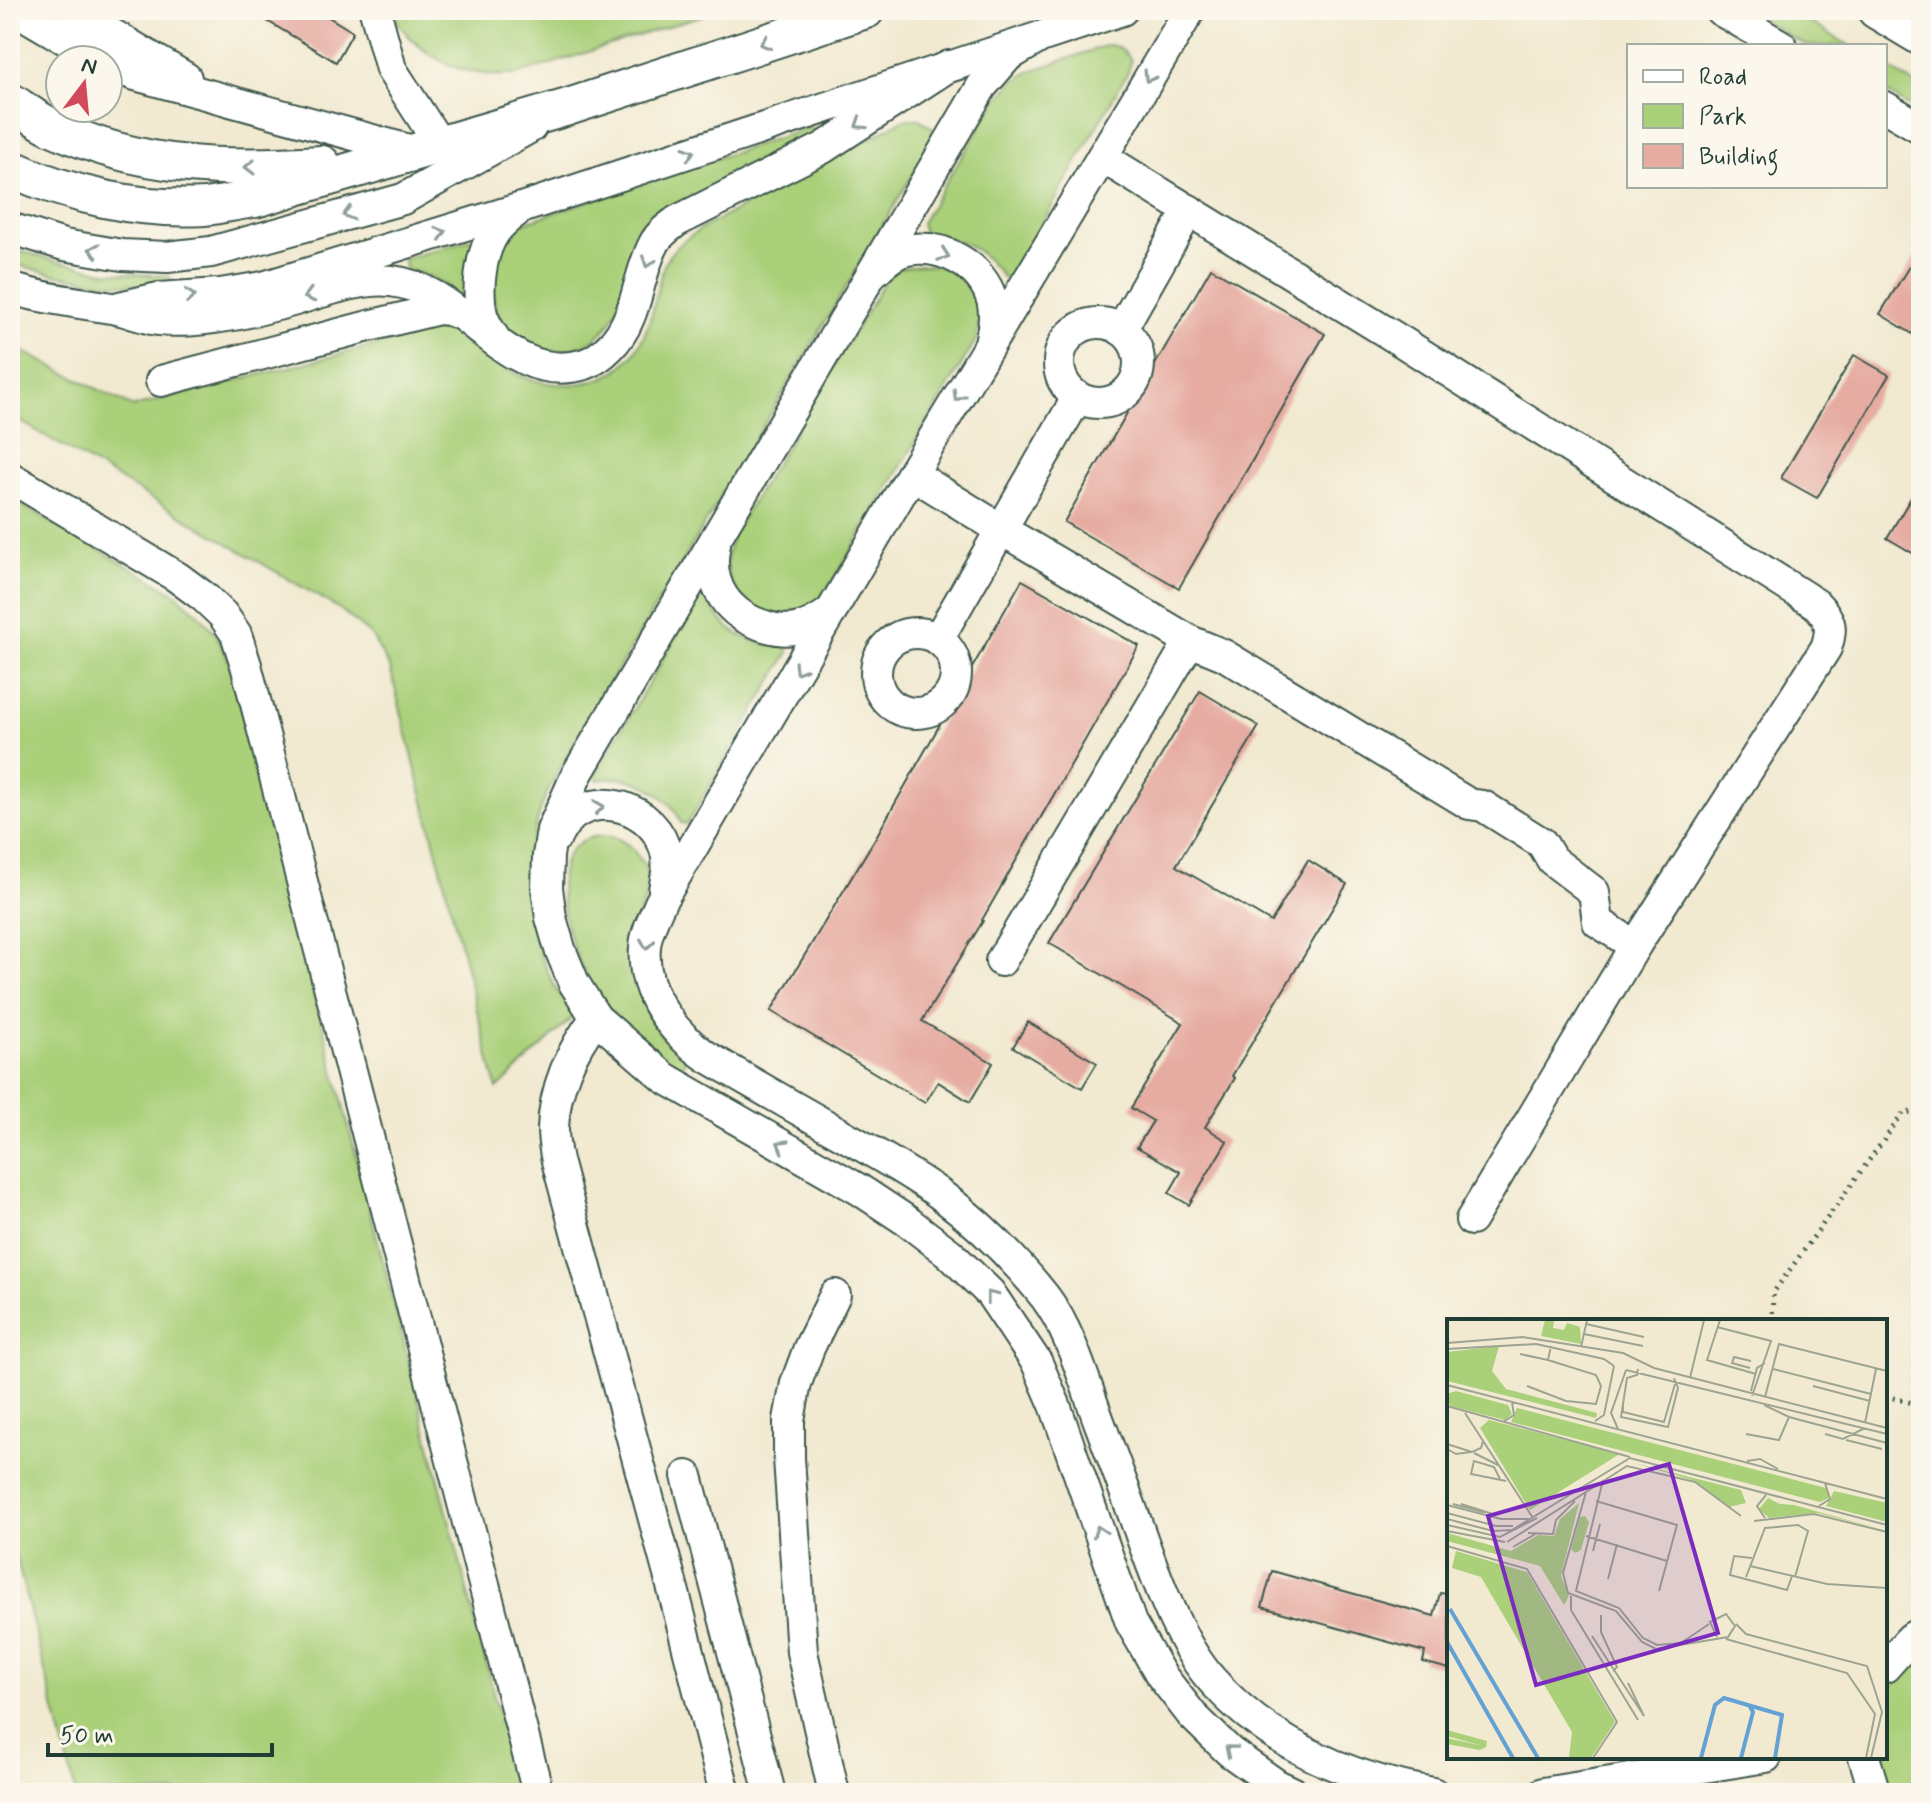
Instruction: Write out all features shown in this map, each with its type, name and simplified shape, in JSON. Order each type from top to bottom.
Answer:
[{"type":"main road","points":[[10,168],[39,181],[114,201],[205,207],[255,199],[568,107],[866,10]]},
{"type":"main road","points":[[1876,10],[1921,37]]},
{"type":"main road","points":[[10,101],[50,126],[100,147],[148,160],[203,166],[273,167],[413,152]]},
{"type":"lane","points":[[16,10],[74,44]]},
{"type":"lane","points":[[375,10],[413,152]]},
{"type":"lane","points":[[10,288],[155,319],[193,319],[270,307],[521,208],[1122,10]]},
{"type":"lane","points":[[1190,10],[661,901],[645,946],[645,969],[660,1008],[690,1045],[905,1171],[940,1195],[999,1246],[1047,1301],[1070,1343],[1163,1594],[1185,1640],[1210,1678],[1253,1719],[1297,1750],[1341,1770],[1395,1786],[1433,1793]]},
{"type":"lane","points":[[1720,10],[1779,44]]},
{"type":"lane","points":[[77,13],[203,88],[234,102]]},
{"type":"lane","points":[[1037,39],[1008,56],[982,86],[577,774],[552,830],[547,888],[551,918],[574,983],[596,1018],[665,1078],[860,1190],[907,1221],[949,1253],[990,1293],[1037,1363],[1055,1405],[1131,1623],[1161,1675],[1192,1715],[1230,1752],[1277,1785],[1294,1793]]},
{"type":"lane","points":[[353,272],[374,280],[413,285],[434,294],[519,358],[545,366],[567,367],[588,363],[618,339],[630,319],[648,258],[664,231],[677,221],[823,148],[949,66]]},
{"type":"lane","points":[[124,71],[413,152]]},
{"type":"lane","points":[[10,228],[64,245],[122,255],[167,257],[211,252],[403,199],[568,107]]},
{"type":"lane","points":[[1887,108],[1921,128]]},
{"type":"lane","points":[[1102,157],[1816,604],[1830,624],[1826,648],[1635,946],[1471,1220]]},
{"type":"lane","points":[[498,344],[486,326],[481,311],[481,274],[493,234],[521,208]]},
{"type":"lane","points":[[1121,330],[1189,210]]},
{"type":"lane","points":[[874,271],[905,250],[924,248],[947,253],[970,267],[985,283],[993,303],[995,321],[989,345]]},
{"type":"lane","points":[[353,272],[369,326]]},
{"type":"lane","points":[[161,381],[439,309],[464,316]]},
{"type":"lane","points":[[1102,323],[1121,330],[1135,345],[1140,358],[1134,384],[1126,394],[1102,404],[1077,398],[1067,389],[1058,365],[1065,340],[1087,324],[1102,323]]},
{"type":"lane","points":[[938,639],[1077,398]]},
{"type":"lane","points":[[912,474],[1190,641],[1224,655],[1469,804],[1483,806],[1542,843],[1552,860],[1594,892],[1598,922],[1635,946]]},
{"type":"lane","points":[[10,477],[177,577],[223,615],[236,634],[538,1793]]},
{"type":"lane","points":[[717,537],[713,573],[718,589],[741,616],[779,630],[799,628],[833,610]]},
{"type":"lane","points":[[1001,961],[1190,641]]},
{"type":"lane","points":[[548,856],[560,828],[573,814],[595,805],[612,805],[637,813],[655,828],[665,848],[668,870],[661,901]]},
{"type":"lane","points":[[596,1018],[579,1040],[561,1081],[554,1107],[552,1133],[725,1793]]},
{"type":"lane","points":[[834,1793],[802,1652],[789,1420],[804,1360],[835,1295]]},
{"type":"lane","points":[[687,1476],[770,1793]]},
{"type":"lane","points":[[1887,1665],[1911,1638],[1921,1632]]},
{"type":"lane","points":[[1543,1793],[1754,1759]]},
{"type":"lane","points":[[1865,1759],[1875,1793]]},
{"type":"path","points":[[1772,1319],[1773,1293],[1810,1241],[1904,1112],[1921,1113]]},
{"type":"path","points":[[1887,1396],[1921,1405]]},
{"type":"green space","points":[[391,10],[719,10],[516,75],[489,75],[470,72],[430,54],[408,35]]},
{"type":"green space","points":[[1746,10],[1789,10],[1847,44],[1804,44]]},
{"type":"green space","points":[[1108,45],[1126,54],[1131,60],[1129,70],[1013,275],[1003,278],[986,258],[970,246],[950,238],[924,234],[921,223],[993,106],[1012,82],[1031,71]]},
{"type":"green space","points":[[1887,67],[1921,88],[1921,113],[1887,93]]},
{"type":"green space","points":[[905,119],[919,119],[933,128],[931,144],[546,795],[532,843],[529,867],[531,915],[543,962],[556,989],[575,1015],[497,1089],[390,668],[371,635],[341,610],[10,415],[10,345],[133,407],[446,327],[465,336],[500,365],[523,377],[566,384],[595,381],[620,368],[638,347],[650,318],[664,265],[682,243],[699,230]]},
{"type":"green space","points":[[808,128],[816,133],[814,140],[652,222],[635,248],[613,318],[593,340],[568,350],[542,350],[528,345],[508,330],[493,293],[494,261],[508,239],[526,222]]},
{"type":"green space","points":[[475,238],[479,242],[467,302],[438,281],[405,269],[404,259]]},
{"type":"green space","points":[[10,248],[106,272],[170,276],[171,287],[104,283],[53,274],[10,263]]},
{"type":"green space","points":[[920,265],[949,270],[970,287],[980,312],[976,340],[824,596],[792,615],[768,614],[757,609],[739,594],[728,573],[727,558],[732,536],[886,279],[900,268]]},
{"type":"green space","points":[[10,498],[176,594],[216,634],[230,663],[519,1793],[76,1793],[10,1533]]},
{"type":"green space","points":[[700,596],[707,598],[722,621],[739,635],[761,643],[787,647],[789,652],[687,824],[681,823],[671,806],[647,787],[618,778],[598,780],[595,775]]},
{"type":"green space","points":[[601,836],[617,838],[631,847],[646,868],[648,892],[638,917],[647,1014],[664,1039],[686,1059],[680,1069],[639,1039],[617,1018],[591,984],[574,949],[562,900],[563,867],[578,844]]},
{"type":"green space","points":[[1921,1652],[1921,1793],[1894,1793],[1882,1759],[1887,1759],[1887,1704],[1895,1682]]},
{"type":"building","points":[[249,10],[317,10],[353,32],[336,62]]},
{"type":"building","points":[[1921,247],[1921,339],[1880,314]]},
{"type":"building","points":[[1211,268],[1325,334],[1179,588],[1064,522]]},
{"type":"building","points":[[1854,355],[1889,375],[1817,498],[1781,478]]},
{"type":"building","points":[[1921,481],[1921,558],[1887,538]]},
{"type":"building","points":[[1022,580],[1139,646],[983,921],[922,1021],[993,1063],[970,1102],[938,1082],[925,1103],[771,1011],[876,837]]},
{"type":"building","points":[[1200,691],[1259,726],[1176,866],[1271,922],[1308,860],[1347,884],[1232,1076],[1235,1078],[1205,1127],[1227,1141],[1189,1205],[1169,1193],[1181,1172],[1137,1147],[1153,1121],[1131,1108],[1183,1023],[1049,943]]},
{"type":"building","points":[[1028,1022],[1097,1063],[1082,1088],[1013,1047]]},
{"type":"building","points":[[1272,1571],[1434,1616],[1440,1593],[1447,1594],[1447,1668],[1423,1662],[1425,1652],[1262,1607]]}]
